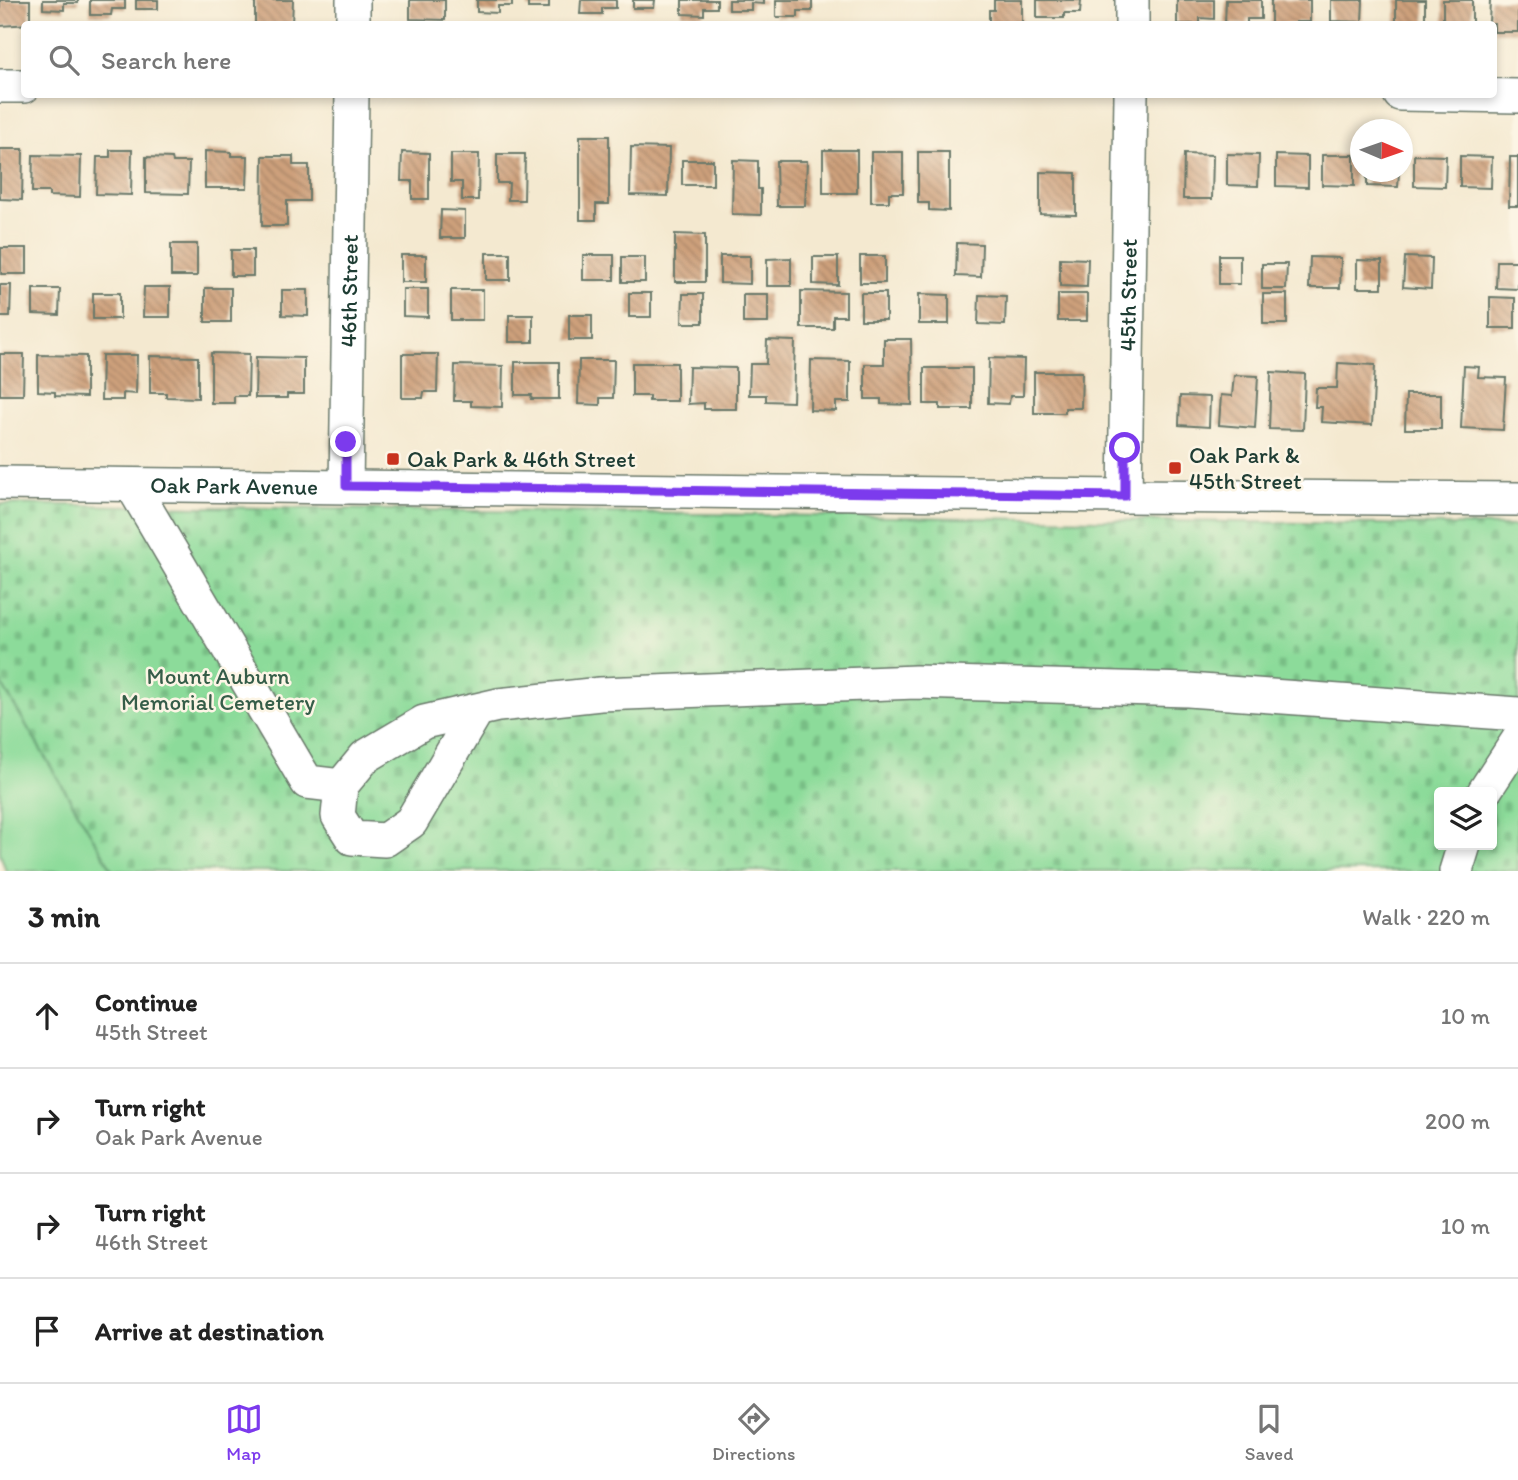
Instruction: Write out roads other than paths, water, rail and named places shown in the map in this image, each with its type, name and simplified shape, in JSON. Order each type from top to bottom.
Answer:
[{"type":"street","points":[[353,0],[353,21]]},
{"type":"street","points":[[1132,0],[1132,21]]},
{"type":"street","points":[[0,86],[21,86]]},
{"type":"street","points":[[1497,96],[1518,96]]},
{"type":"street","name":"46th Street","points":[[346,486],[352,98]]},
{"type":"street","name":"45th Street","points":[[1125,496],[1131,98]]},
{"type":"street","name":"Oak Park Avenue","points":[[0,483],[1518,499]]},
{"type":"street","points":[[132,485],[307,782],[341,786]]},
{"type":"street","points":[[476,712],[411,822],[385,840],[352,838],[338,816],[341,786],[365,757],[424,722],[499,705],[600,694],[916,682],[1188,690],[1518,714]]},
{"type":"street","points":[[1487,787],[1518,740]]},
{"type":"street","points":[[1456,871],[1462,850]]},
{"type":"place","name":"Oak Park & 46th Street","points":[[393,459]]},
{"type":"place","name":"Oak Park & 45th Street","points":[[1175,468]]},
{"type":"park label","name":"Mount Auburn Memorial Cemetery","points":[[218,689]]}]
